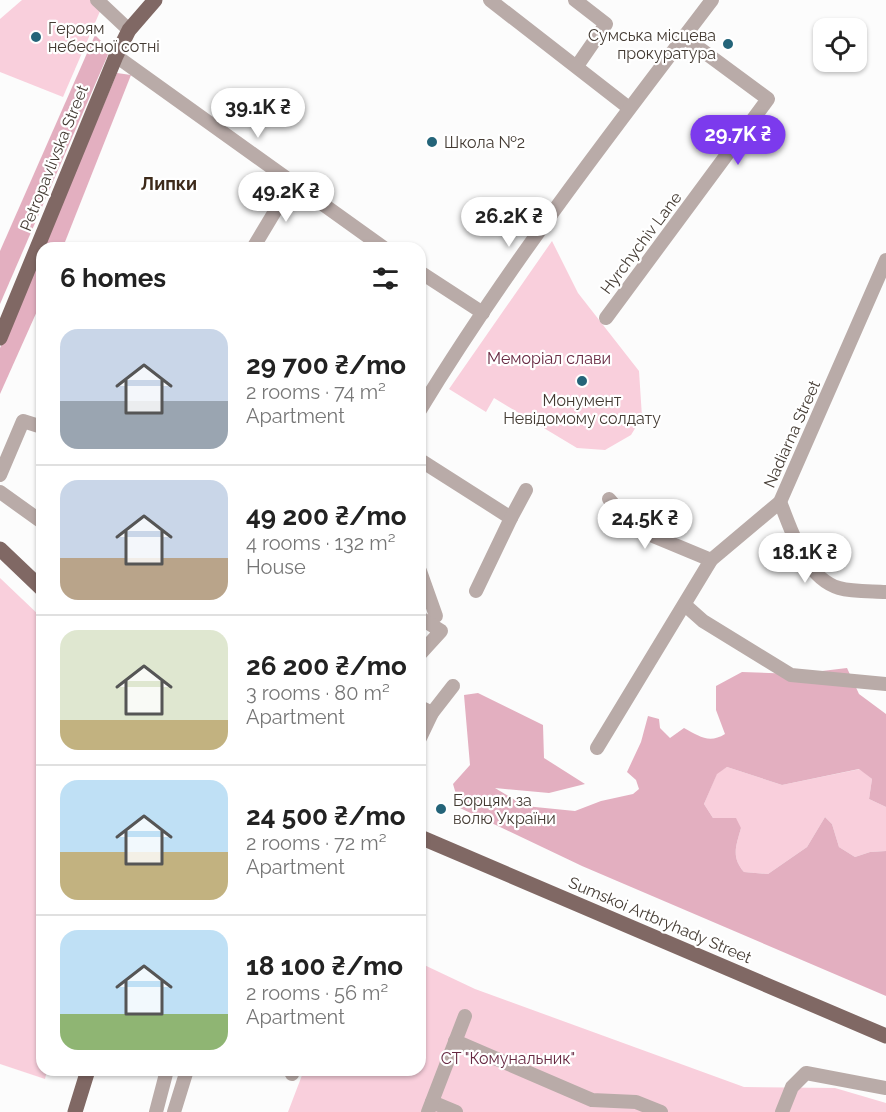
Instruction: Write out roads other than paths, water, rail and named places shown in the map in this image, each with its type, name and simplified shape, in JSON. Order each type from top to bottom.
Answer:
[{"type":"main road","name":"Petropavlivska Street","points":[[39,242],[116,56],[129,30],[155,0]]},
{"type":"main road","name":"Petropavlivska Street","points":[[0,338],[36,250]]},
{"type":"main road","points":[[0,549],[36,583]]},
{"type":"main road","name":"Sumskoi Artbryhady Street","points":[[426,840],[886,1036]]},
{"type":"main road","points":[[75,1112],[86,1076]]},
{"type":"street","points":[[97,0],[129,30]]},
{"type":"street","points":[[490,0],[629,108]]},
{"type":"street","points":[[575,0],[606,24],[577,66]]},
{"type":"street","points":[[426,401],[483,313],[629,108],[712,0]]},
{"type":"street","name":"Hyrchychiv Lane","points":[[606,318],[768,99],[684,38]]},
{"type":"street","points":[[116,56],[292,183],[367,242]]},
{"type":"street","points":[[257,242],[292,183]]},
{"type":"street","name":"Nadiarna Street","points":[[597,748],[711,560],[780,502],[884,270]]},
{"type":"street","points":[[426,276],[483,313]]},
{"type":"street","points":[[0,475],[23,421],[36,425]]},
{"type":"street","points":[[426,464],[511,518]]},
{"type":"street","points":[[476,591],[526,490]]},
{"type":"street","points":[[0,492],[36,518]]},
{"type":"street","points":[[609,499],[634,528],[711,560]]},
{"type":"street","points":[[780,502],[806,560],[821,578],[839,588],[886,592]]},
{"type":"street","points":[[426,602],[429,618],[441,631],[426,647]]},
{"type":"street","points":[[685,604],[703,621],[790,675],[886,684]]},
{"type":"street","points":[[426,710],[453,686]]},
{"type":"street","points":[[456,1112],[430,1107],[465,1016]]},
{"type":"street","points":[[455,1041],[592,1100],[636,1102],[661,1112]]},
{"type":"street","points":[[782,1112],[792,1087],[806,1074],[886,1088]]},
{"type":"street","points":[[156,1112],[165,1076]]},
{"type":"street","points":[[174,1112],[185,1076]]},
{"type":"place","name":"Героям небесної сотні","points":[[36,37]]},
{"type":"place","name":"Сумська місцева прокуратура","points":[[728,44]]},
{"type":"place","name":"Школа №2","points":[[432,142]]},
{"type":"place","name":"Монумент Невідомому солдату","points":[[582,381]]},
{"type":"place","name":"Борцям за волю України","points":[[441,809]]},
{"type":"district","name":"Липки","points":[[169,183]]},
{"type":"park label","name":"Меморіал слави","points":[[549,358]]},
{"type":"park label","name":"СТ \"Комунальник\"","points":[[508,1058]]}]
